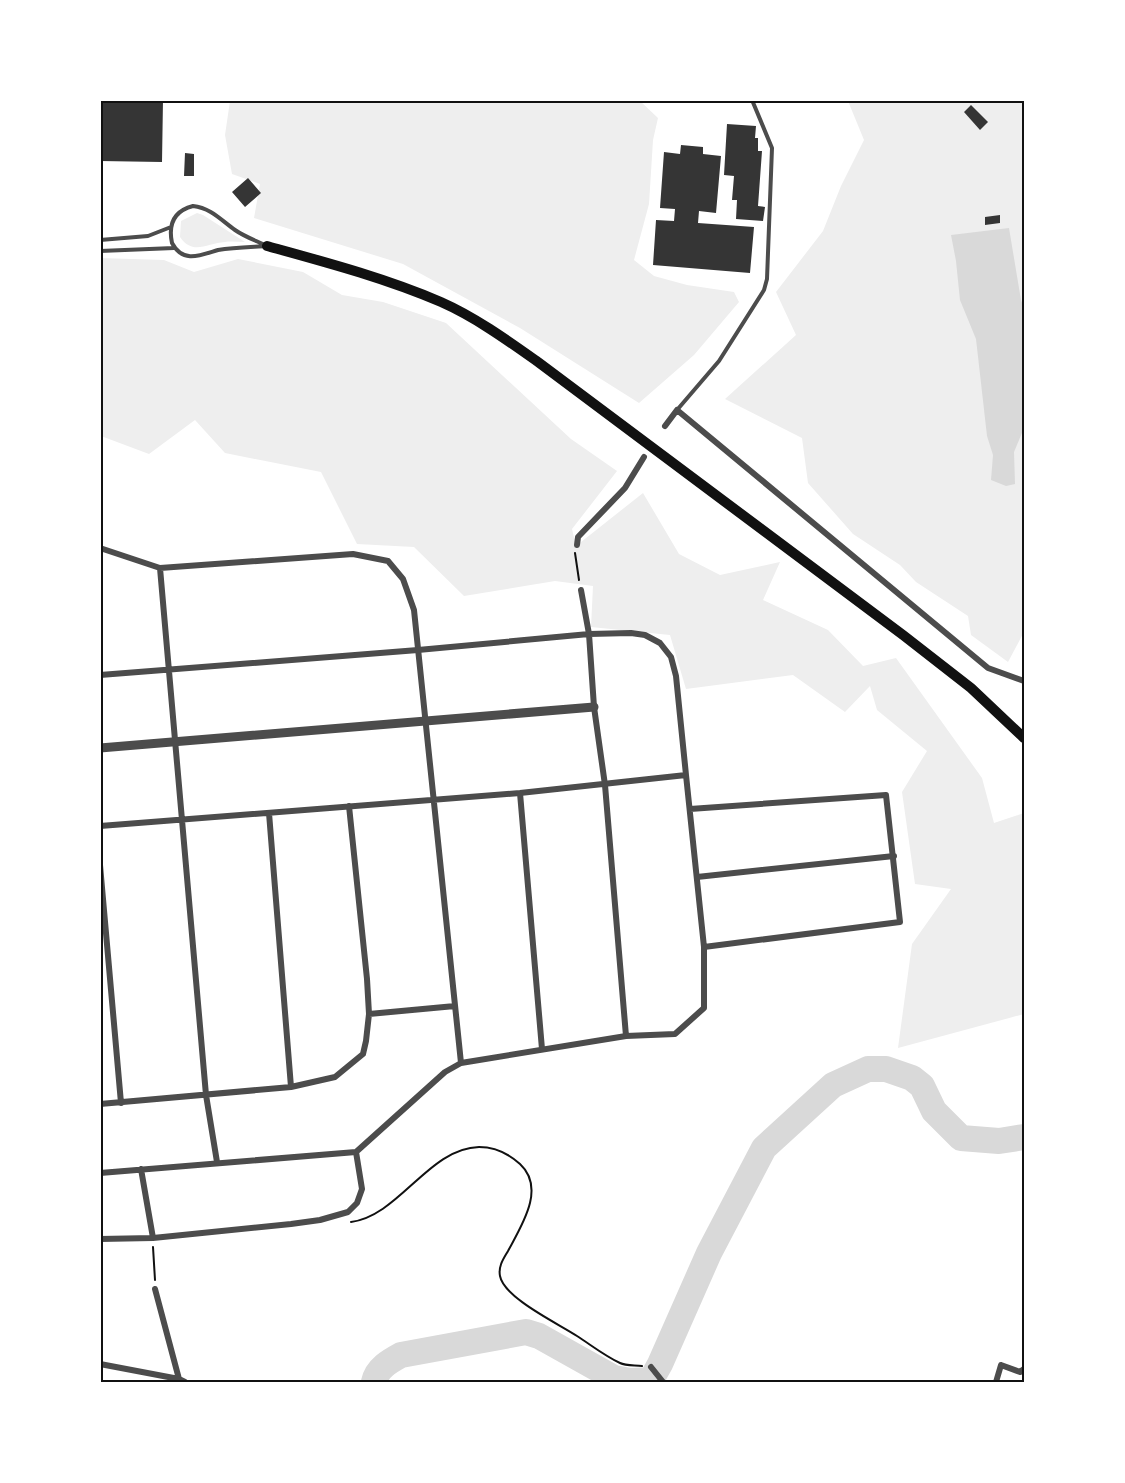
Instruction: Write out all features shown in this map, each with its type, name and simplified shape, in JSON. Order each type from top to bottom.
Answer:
[{"type":"main road","points":[[267,246],[388,282],[442,302],[491,329],[903,635],[971,688],[1024,738]]},
{"type":"street","points":[[666,426],[677,410],[988,669],[1024,681]]},
{"type":"street","points":[[577,545],[578,537],[625,488],[644,457]]},
{"type":"street","points":[[100,548],[160,568],[353,554],[388,561],[403,579],[414,610],[461,1063]]},
{"type":"street","points":[[160,568],[206,1095],[217,1162]]},
{"type":"street","points":[[581,590],[589,634],[594,706],[605,784],[626,1036]]},
{"type":"street","points":[[100,675],[589,634],[645,635],[660,643],[671,657],[676,676],[704,947],[704,1008],[675,1034],[626,1036],[461,1063],[445,1072],[356,1152],[100,1173]]},
{"type":"street","points":[[100,748],[594,706]]},
{"type":"street","points":[[100,826],[520,793],[686,775]]},
{"type":"street","points":[[520,793],[542,1048]]},
{"type":"street","points":[[690,809],[886,795],[894,856],[900,922],[704,947]]},
{"type":"street","points":[[100,1104],[291,1087],[334,1077],[363,1054],[369,1014],[350,806]]},
{"type":"street","points":[[268,813],[291,1087]]},
{"type":"street","points":[[697,877],[894,856]]},
{"type":"street","points":[[100,865],[121,1103]]},
{"type":"street","points":[[369,1014],[455,1006]]},
{"type":"street","points":[[100,1239],[153,1238],[291,1224],[320,1220],[348,1212],[357,1203],[362,1189],[356,1152]]},
{"type":"street","points":[[141,1169],[153,1238]]},
{"type":"street","points":[[155,1289],[178,1379]]},
{"type":"street","points":[[100,1364],[178,1379],[185,1383]]},
{"type":"street","points":[[996,1383],[1001,1365],[1020,1372],[1024,1369]]},
{"type":"street","points":[[651,1367],[663,1383]]},
{"type":"lane","points":[[677,410],[719,360],[764,290],[767,279],[772,148],[752,100]]},
{"type":"lane","points":[[174,248],[171,227],[177,213],[193,206],[202,207],[214,213],[239,232],[267,246]]},
{"type":"lane","points":[[100,240],[152,235],[171,227]]},
{"type":"lane","points":[[100,252],[174,248],[197,257],[219,250],[267,246]]},
{"type":"path","points":[[577,545],[574,555],[581,590]]},
{"type":"path","points":[[348,1222],[373,1216],[443,1160],[465,1150],[479,1147],[496,1150],[513,1158],[528,1172],[532,1185],[528,1210],[500,1266],[500,1277],[509,1290],[541,1316],[621,1364],[651,1367]]},
{"type":"path","points":[[153,1238],[155,1289]]},
{"type":"shaded area","points":[[230,101],[640,101],[658,118],[653,140],[649,204],[634,260],[654,276],[687,285],[734,292],[739,302],[694,355],[639,403],[520,328],[403,264],[254,218],[260,184],[232,174],[225,135]]},
{"type":"shaded area","points":[[848,101],[1024,101],[1024,632],[1008,662],[971,635],[968,616],[916,582],[900,565],[853,534],[808,483],[802,438],[725,399],[796,335],[776,292],[823,231],[841,186],[864,140]]},
{"type":"shaded area","points":[[197,213],[245,242],[218,243],[201,247],[185,243],[180,237],[181,221]]},
{"type":"shaded area","points":[[1009,228],[1024,308],[1024,428],[1014,452],[1015,484],[1006,486],[991,480],[993,455],[987,436],[976,339],[960,300],[951,235]]},
{"type":"shaded area","points":[[100,258],[164,260],[194,272],[238,259],[303,272],[342,295],[383,302],[446,323],[571,439],[617,471],[572,529],[576,546],[643,493],[679,554],[720,575],[780,562],[763,600],[828,630],[863,666],[896,658],[982,778],[994,823],[1024,813],[1024,1014],[898,1048],[912,944],[951,889],[915,884],[902,792],[927,751],[877,710],[870,686],[845,712],[793,675],[686,689],[670,635],[591,627],[593,586],[555,581],[464,596],[414,547],[357,544],[321,472],[225,453],[195,420],[149,454],[101,436]]},
{"type":"building","points":[[100,100],[163,100],[162,162],[100,161]]},
{"type":"building","points":[[971,105],[988,122],[980,130],[964,112]]},
{"type":"building","points":[[727,124],[756,126],[755,138],[758,138],[758,151],[762,151],[758,206],[765,207],[763,221],[736,219],[737,200],[732,200],[734,176],[724,175]]},
{"type":"building","points":[[681,145],[703,147],[703,154],[721,156],[716,213],[699,211],[698,223],[754,227],[750,273],[653,265],[656,220],[674,221],[675,209],[660,208],[664,152],[680,154]]},
{"type":"building","points":[[185,153],[194,154],[194,176],[184,176]]},
{"type":"building","points":[[248,178],[261,193],[245,207],[232,192]]},
{"type":"building","points":[[1000,215],[1000,223],[985,225],[985,217]]},
{"type":"waterway","points":[[374,1382],[381,1369],[401,1355],[526,1332],[539,1336],[614,1378],[630,1381],[651,1380],[709,1253],[764,1148],[833,1085],[868,1069],[886,1069],[912,1078],[922,1086],[934,1111],[961,1138],[999,1141],[1024,1137]]}]
